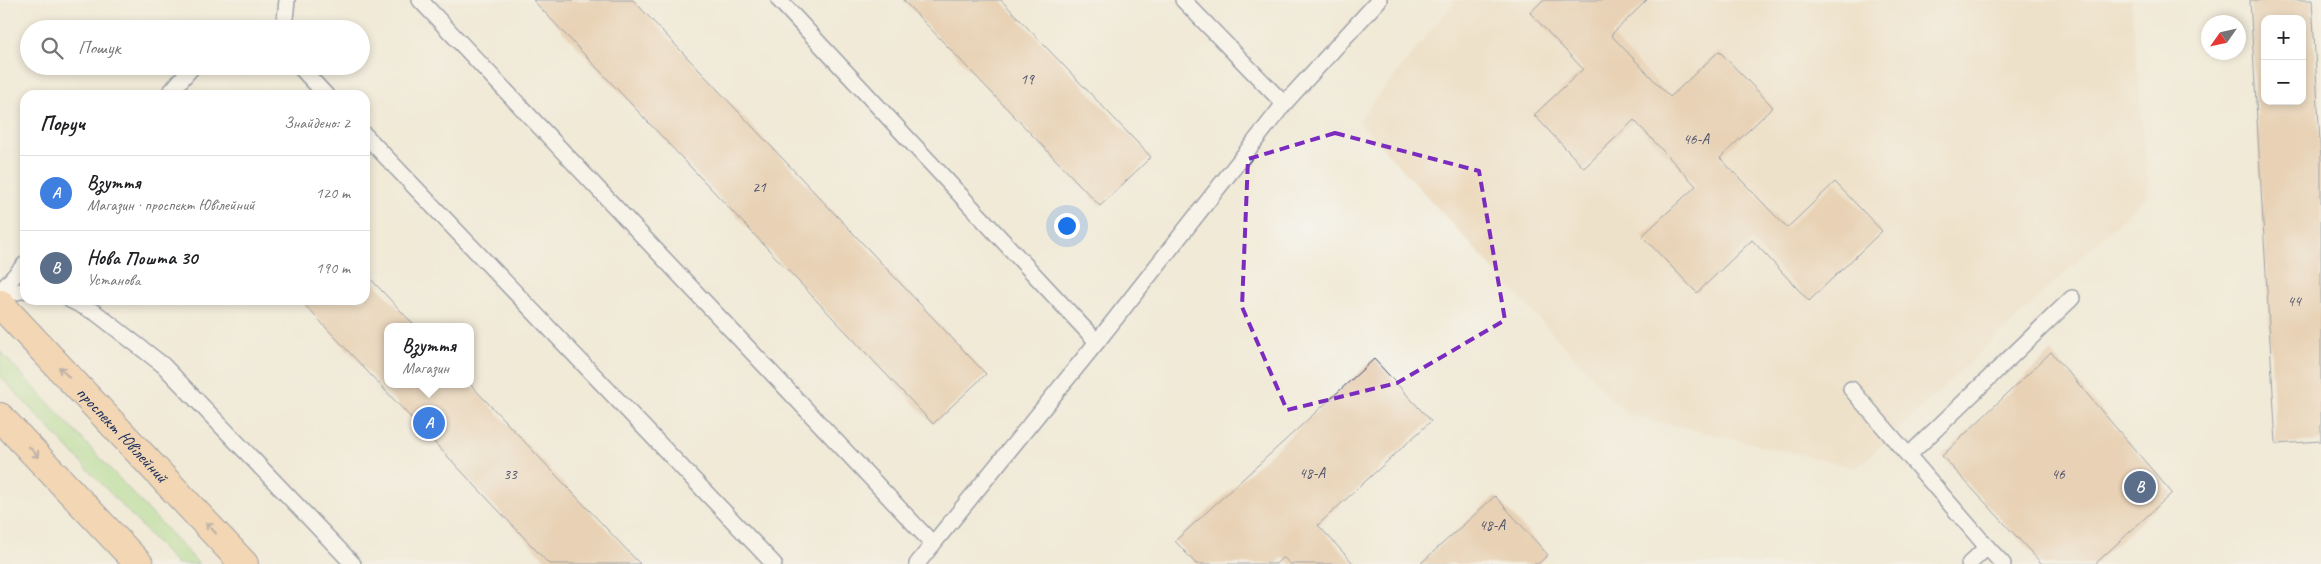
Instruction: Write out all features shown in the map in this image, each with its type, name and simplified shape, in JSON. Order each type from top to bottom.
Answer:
[{"type":"main road","name":"проспект Ювілейний","points":[[0,304],[244,564]]},
{"type":"main road","points":[[0,417],[140,564]]},
{"type":"lane","points":[[285,20],[287,0]]},
{"type":"lane","points":[[420,0],[933,544]]},
{"type":"lane","points":[[779,0],[1097,342]]},
{"type":"lane","points":[[1183,0],[1284,104]]},
{"type":"lane","points":[[917,564],[1097,342],[1284,104],[1379,0]]},
{"type":"lane","points":[[172,90],[185,75]]},
{"type":"lane","points":[[307,75],[321,90]]},
{"type":"lane","points":[[370,140],[774,564]]},
{"type":"lane","points":[[0,292],[20,270]]},
{"type":"lane","points":[[0,296],[20,291]]},
{"type":"lane","points":[[1909,456],[2072,298]]},
{"type":"lane","points":[[80,305],[96,313],[163,365],[353,564]]},
{"type":"lane","points":[[1851,389],[2003,564]]},
{"type":"lane","points":[[1969,564],[1987,547]]},
{"type":"highlighted area","points":[[1335,133],[1479,171],[1505,320],[1397,383],[1287,410],[1242,307],[1248,159]]},
{"type":"shaded area","points":[[1456,0],[2131,0],[2149,194],[1857,468],[1626,414],[1358,121]]},
{"type":"green space","points":[[0,351],[199,564],[177,564],[0,376]]},
{"type":"building","points":[[533,0],[633,0],[986,374],[933,424]]},
{"type":"building","points":[[903,0],[1001,0],[1151,157],[1100,206]]},
{"type":"building","points":[[1543,0],[1647,0],[1611,35],[1670,97],[1719,51],[1773,107],[1720,158],[1787,228],[1835,182],[1882,231],[1809,301],[1752,240],[1697,293],[1642,236],[1696,186],[1634,120],[1584,168],[1534,115],[1583,69],[1530,13]]},
{"type":"building","points":[[2250,0],[2312,0],[2321,160],[2321,441],[2276,444]]},
{"type":"building","points":[[370,278],[412,323],[384,323],[384,388],[474,388],[640,564],[549,564],[305,305],[370,305]]},
{"type":"building","points":[[2051,352],[2172,493],[2095,564],[2042,564],[1942,456]]},
{"type":"building","points":[[1374,359],[1431,421],[1318,525],[1354,564],[1290,564],[1283,557],[1276,564],[1196,564],[1175,541]]},
{"type":"building","points":[[1495,496],[1548,555],[1538,564],[1420,564]]},
{"type":"place","name":"Взуття","points":[[429,423]]},
{"type":"place","name":"Нова Пошта 30","points":[[2140,487]]}]
